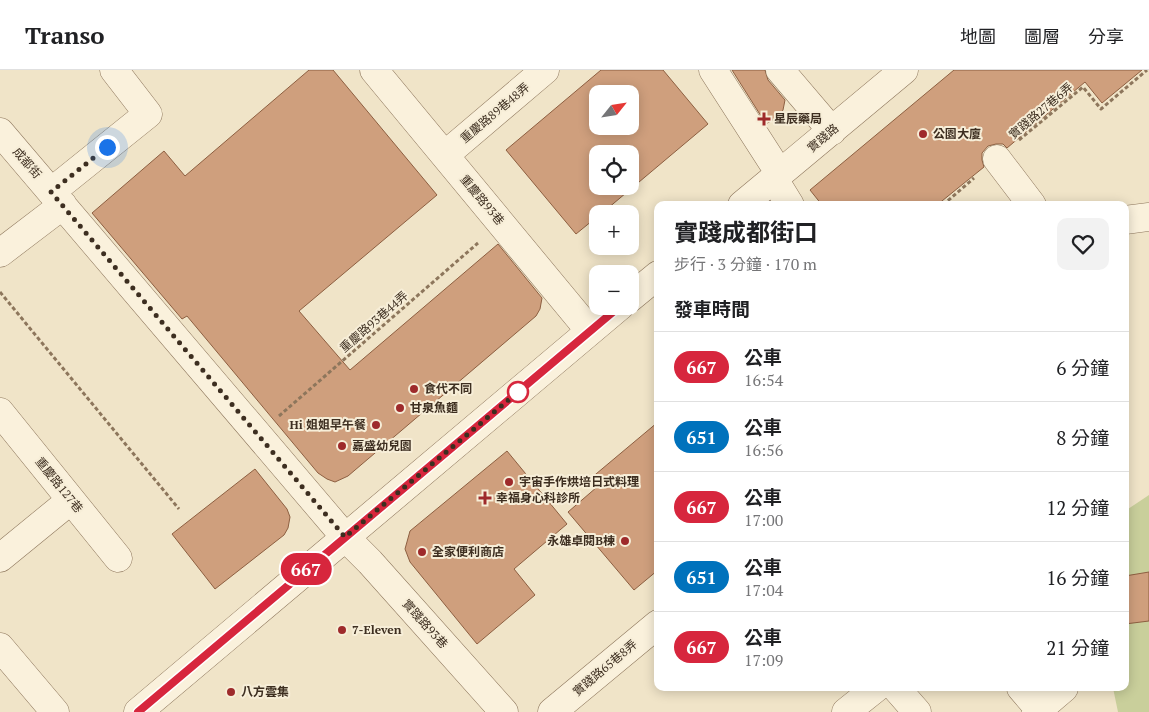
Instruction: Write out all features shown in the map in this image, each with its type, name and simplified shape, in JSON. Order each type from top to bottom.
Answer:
[{"type":"street","points":[[0,253],[148,114],[114,70]]},
{"type":"street","name":"重慶路93巷","points":[[374,70],[590,331]]},
{"type":"street","name":"重慶路89巷48弄","points":[[445,155],[545,70]]},
{"type":"street","points":[[713,70],[777,176],[788,201]]},
{"type":"street","points":[[780,70],[832,131]]},
{"type":"street","name":"實踐路","points":[[747,201],[904,70]]},
{"type":"street","name":"成都街","points":[[0,132],[345,537]]},
{"type":"street","points":[[998,158],[1029,201]]},
{"type":"street","points":[[1129,220],[1149,217]]},
{"type":"street","points":[[639,291],[654,278]]},
{"type":"street","points":[[138,712],[609,315]]},
{"type":"street","name":"重慶路127巷","points":[[0,412],[118,558]]},
{"type":"street","points":[[0,558],[71,500]]},
{"type":"street","name":"實踐路93巷","points":[[345,537],[370,562],[504,712]]},
{"type":"street","name":"實踐路65巷8弄","points":[[552,712],[654,627]]},
{"type":"street","points":[[0,647],[54,712]]},
{"type":"street","points":[[846,712],[872,691]]},
{"type":"street","points":[[899,691],[917,712]]},
{"type":"street","points":[[1022,691],[1038,710],[1060,691]]},
{"type":"path","name":"實踐路27巷6弄","points":[[948,201],[1083,87],[1101,108],[1147,70]]},
{"type":"path","name":"重慶路93巷44弄","points":[[258,435],[501,222]]},
{"type":"path","points":[[0,292],[179,509]]},
{"type":"green space","points":[[1149,495],[1149,712],[1118,712],[1114,691],[1129,691],[1129,508]]},
{"type":"building","points":[[309,70],[333,70],[437,195],[299,311],[350,370],[498,244],[542,298],[540,309],[536,316],[348,476],[335,482],[318,473],[187,316],[182,319],[92,213],[164,151],[185,176]]},
{"type":"building","points":[[601,70],[663,70],[708,124],[639,182],[639,145],[589,145],[589,195],[624,195],[612,205],[589,205],[589,223],[576,234],[506,150]]},
{"type":"building","points":[[732,70],[765,70],[768,80],[785,100],[783,110],[779,116],[766,124]]},
{"type":"building","name":"公園大廈","points":[[954,70],[1142,70],[1102,103],[1085,82],[1007,148],[1003,144],[988,146],[982,153],[984,167],[942,201],[819,201],[810,190]]},
{"type":"building","name":"永雄卓閱B棟","points":[[654,425],[654,573],[634,590],[568,512],[597,487],[590,479]]},
{"type":"building","points":[[507,451],[567,524],[514,569],[535,595],[477,644],[410,562],[405,549],[410,531]]},
{"type":"building","points":[[255,469],[287,509],[290,517],[288,528],[284,535],[215,589],[172,534]]},
{"type":"building","points":[[1149,572],[1149,621],[1129,624],[1129,575]]},
{"type":"bus line","name":"667","points":[[138,712],[609,315]]},
{"type":"place","name":"星辰藥局","points":[[764,119]]},
{"type":"place","name":"公園大廈","points":[[923,134]]},
{"type":"place","name":"食代不同","points":[[414,389]]},
{"type":"place","name":"甘泉魚麵","points":[[400,408]]},
{"type":"place","name":"Hi 姐姐早午餐","points":[[376,425]]},
{"type":"place","name":"嘉盛幼兒園","points":[[342,446]]},
{"type":"place","name":"宇宙手作烘培日式料理","points":[[509,482]]},
{"type":"place","name":"幸福身心科診所","points":[[485,498]]},
{"type":"place","name":"永雄卓閱B棟","points":[[625,541]]},
{"type":"place","name":"全家便利商店","points":[[422,552]]},
{"type":"place","name":"7-Eleven","points":[[342,630]]},
{"type":"place","name":"八方雲集","points":[[231,692]]},
{"type":"route","points":[[107,147],[51,192],[345,537],[518,392]]}]
